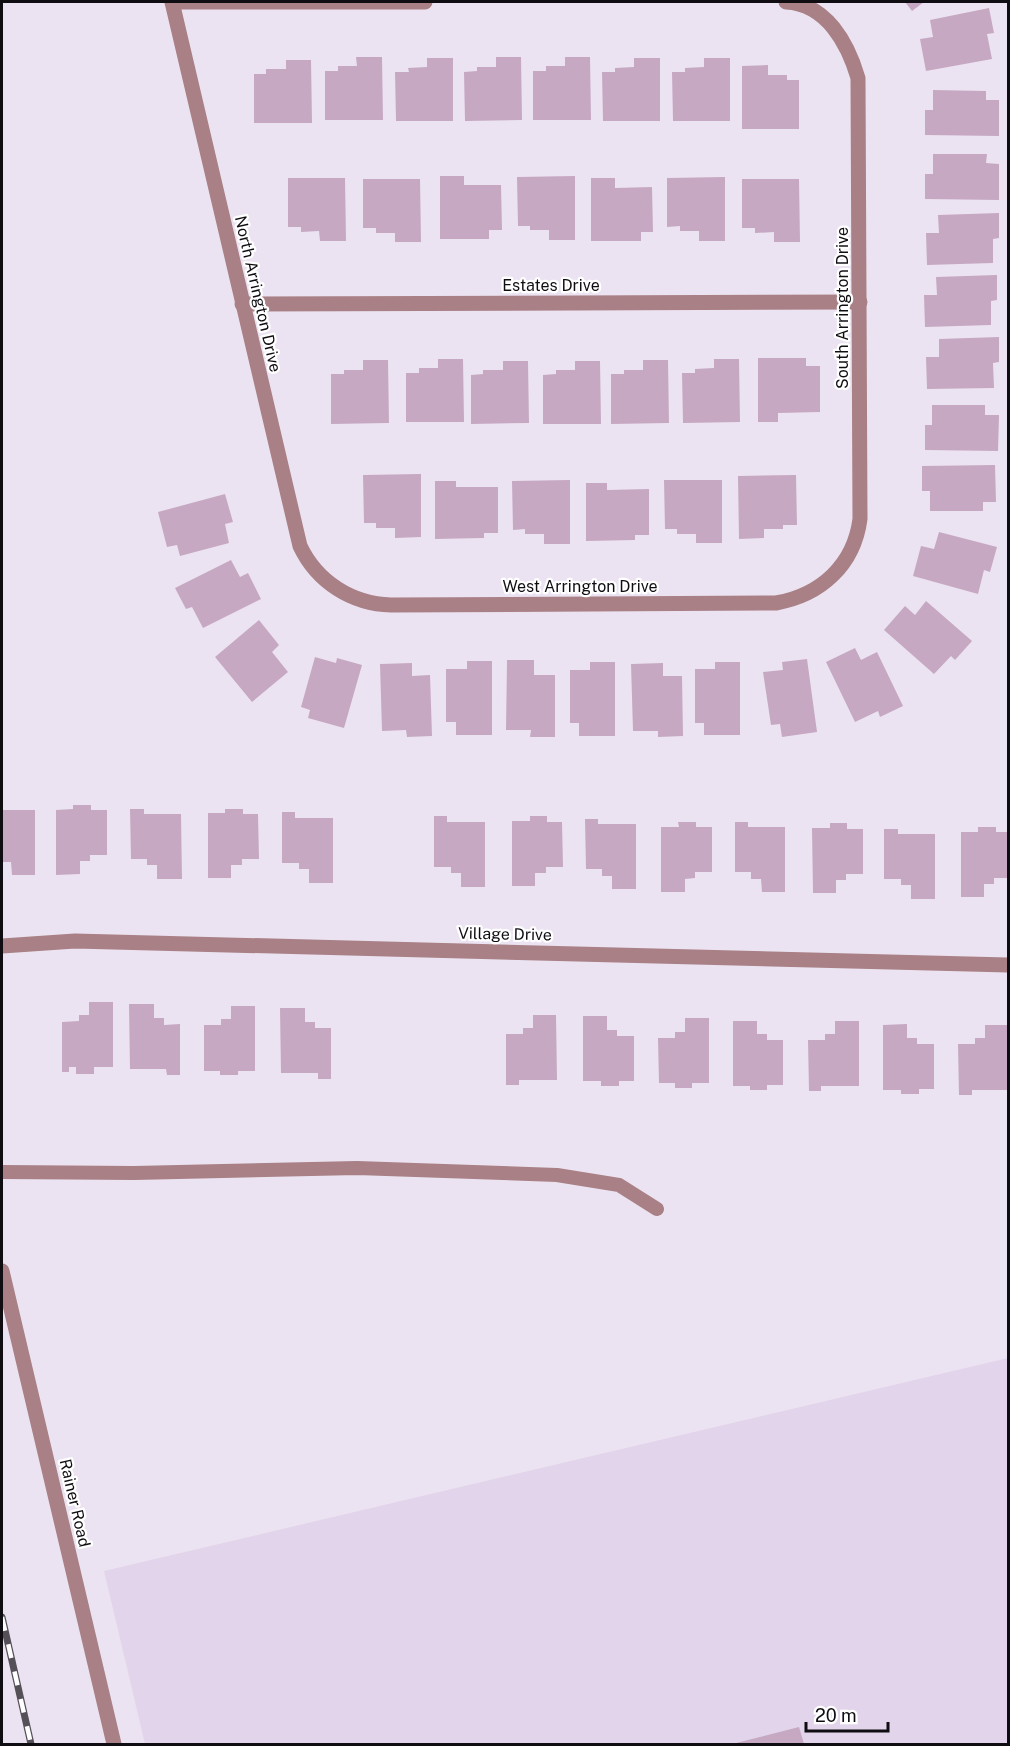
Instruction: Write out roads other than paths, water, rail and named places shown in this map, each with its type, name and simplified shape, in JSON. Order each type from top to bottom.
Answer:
[{"type":"street","points":[[172,2],[425,2]]},
{"type":"street","name":"North Arrington Drive","points":[[172,2],[300,546],[307,560],[330,584]]},
{"type":"street","name":"South Arrington Drive","points":[[786,2],[814,12],[837,32],[847,45],[858,78],[860,519],[854,546],[830,580]]},
{"type":"street","name":"Estates Drive","points":[[242,304],[860,302]]},
{"type":"street","name":"West Arrington Drive","points":[[330,584],[361,601],[374,604],[776,603],[804,596],[830,580]]},
{"type":"street","name":"Village Drive","points":[[2,946],[75,941],[1008,965]]},
{"type":"street","name":"Rainer Road","points":[[2,1271],[114,1744]]},
{"type":"lane","points":[[2,1172],[134,1173],[357,1168],[557,1175],[619,1185],[657,1209]]},
{"type":"railway","points":[[2,1617],[31,1744]]}]
